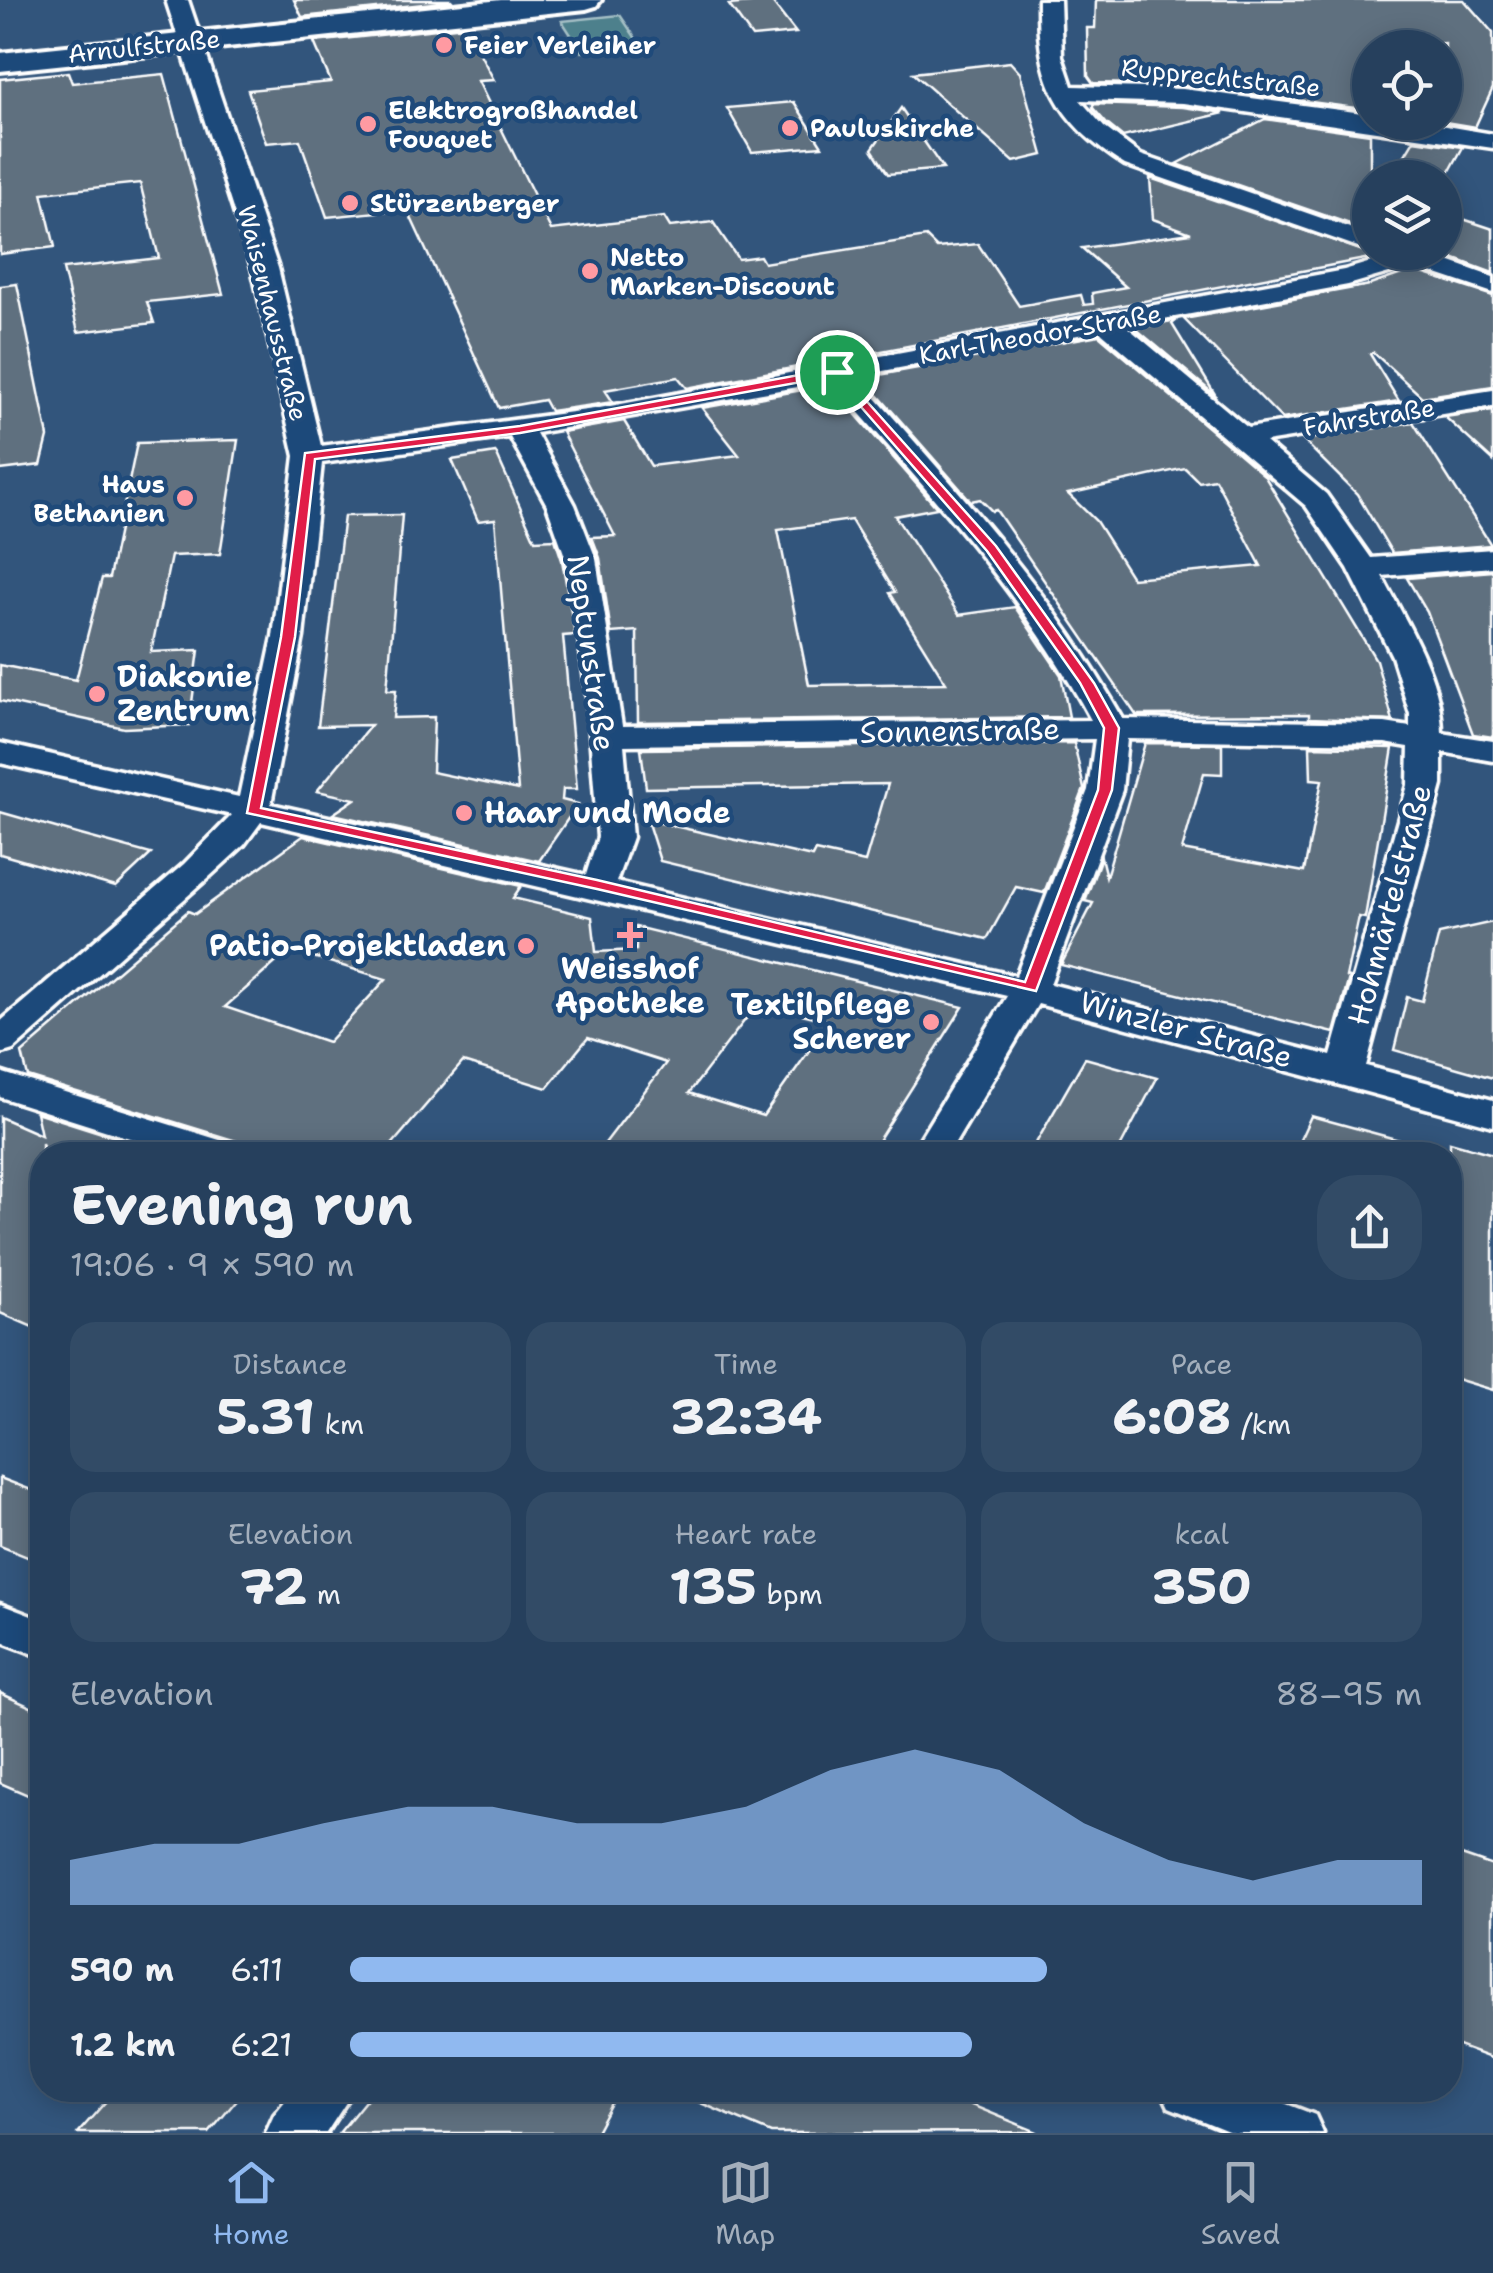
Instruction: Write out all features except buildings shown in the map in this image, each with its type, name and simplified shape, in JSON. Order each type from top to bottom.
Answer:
[{"type":"street","name":"Waisenhausstraße","points":[[177,0],[265,268],[309,456],[288,637],[262,782],[252,810]]},
{"type":"street","name":"Arnulfstraße","points":[[0,62],[494,4],[586,0]]},
{"type":"street","points":[[1050,0],[1052,65],[1100,138],[1133,160],[1352,237]]},
{"type":"street","name":"Rupprechtstraße","points":[[1067,93],[1184,96],[1352,119]]},
{"type":"street","name":"Rupprechtstraße","points":[[1462,135],[1493,140]]},
{"type":"street","name":"Karl-Theodor-Straße","points":[[309,456],[520,429],[1379,270]]},
{"type":"street","points":[[1449,270],[1493,285]]},
{"type":"street","name":"Hohmärtelstraße","points":[[1106,322],[1316,500],[1363,568],[1408,656],[1426,714],[1425,785],[1345,1072]]},
{"type":"street","points":[[837,372],[955,504],[1012,575],[1087,683],[1112,728],[1105,790],[1030,988],[937,1142]]},
{"type":"street","name":"Fahrstraße","points":[[1246,437],[1493,398]]},
{"type":"street","name":"Neptunstraße","points":[[520,429],[561,505],[581,559],[603,695],[615,836],[612,854],[597,884]]},
{"type":"street","points":[[1363,568],[1493,558]]},
{"type":"street","name":"Sonnenstraße","points":[[606,736],[1112,728],[1385,734],[1493,751]]},
{"type":"street","name":"Winzler Straße","points":[[0,753],[597,884],[1030,988],[1493,1112]]},
{"type":"street","points":[[0,1042],[232,838],[252,810]]},
{"type":"street","points":[[0,1084],[184,1142]]},
{"type":"street","points":[[292,2133],[317,2102]]},
{"type":"street","points":[[1218,2102],[1296,2133]]},
{"type":"green space","points":[[620,15],[641,46],[582,52],[562,21]]},
{"type":"place","name":"Feier Verleiher","points":[[444,45]]},
{"type":"place","name":"Elektrogroßhandel Fouquet","points":[[368,124]]},
{"type":"place","name":"Pauluskirche","points":[[790,128]]},
{"type":"place","name":"Stürzenberger","points":[[350,203]]},
{"type":"place","name":"Netto Marken-Discount","points":[[590,271]]},
{"type":"place","name":"Haus Bethanien","points":[[185,498]]},
{"type":"place","name":"Diakonie Zentrum","points":[[97,694]]},
{"type":"place","name":"Haar und Mode","points":[[464,813]]},
{"type":"place","name":"Weisshof Apotheke","points":[[630,935]]},
{"type":"place","name":"Patio-Projektladen","points":[[526,946]]},
{"type":"place","name":"Textilpflege Scherer","points":[[931,1022]]},
{"type":"route","points":[[837,372],[992,548],[1087,683],[1112,728],[1105,790],[1030,988],[597,884],[252,810],[262,782],[288,637],[309,456],[520,429],[837,372]]}]
